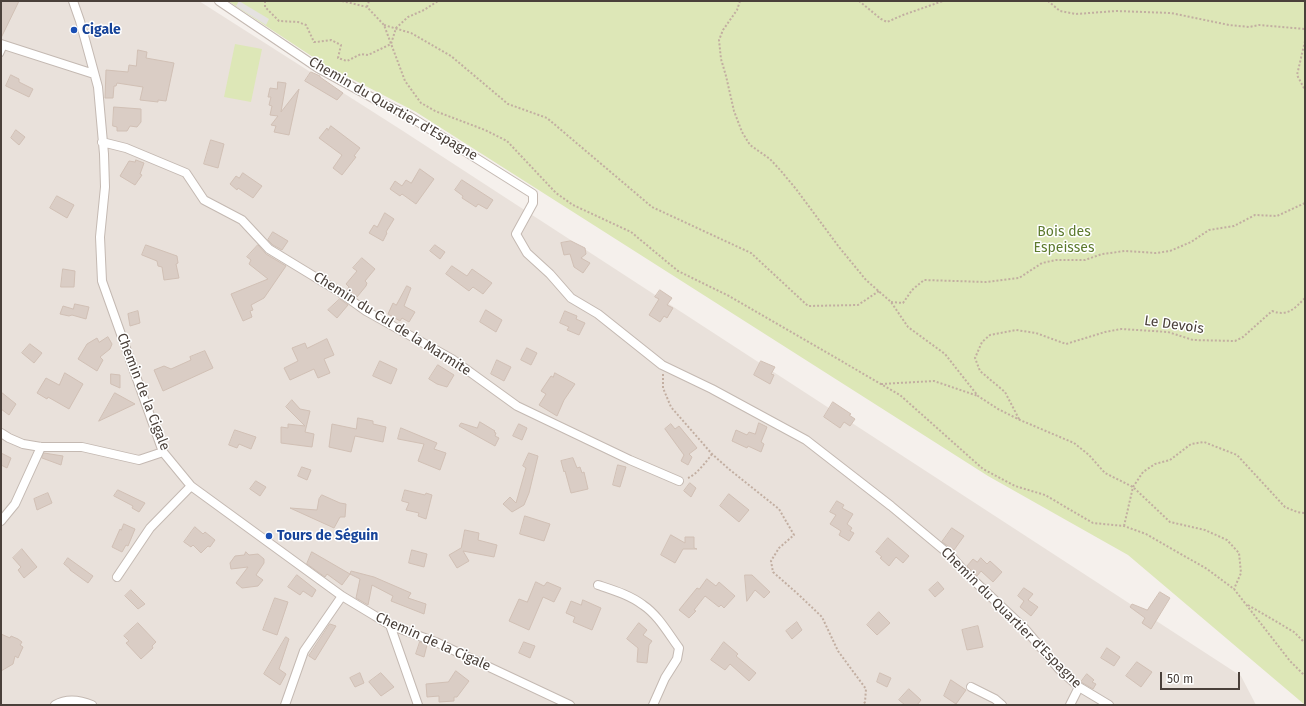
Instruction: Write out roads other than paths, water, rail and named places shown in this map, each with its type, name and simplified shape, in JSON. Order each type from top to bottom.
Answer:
[{"type":"street","name":"Chemin de la Cigale","points":[[73,1],[98,87],[105,187],[100,237],[102,281],[163,452],[191,486],[342,596],[390,625],[438,643],[570,705]]},
{"type":"street","name":"Chemin du Quartier d'Espagne","points":[[219,1],[318,68],[409,116],[533,194],[533,203],[516,234],[527,253],[550,274],[571,298],[598,314],[662,365],[712,389],[806,440],[891,506],[951,556],[966,573],[1025,629],[1059,669],[1079,687],[1110,705]]},
{"type":"street","points":[[3,45],[94,74]]},
{"type":"street","name":"Chemin du Cul de la Marmite","points":[[102,142],[126,148],[186,173],[204,200],[242,220],[269,249],[338,291],[366,311],[452,359],[517,406],[630,460],[679,481]]},
{"type":"street","points":[[1,433],[23,444],[41,447],[82,447],[139,460],[163,452]]},
{"type":"street","points":[[1,521],[15,504],[41,447]]},
{"type":"street","points":[[117,577],[150,528],[191,486]]},
{"type":"street","points":[[598,585],[631,597],[644,605],[655,615],[679,648],[677,658],[665,678],[653,705]]},
{"type":"street","points":[[285,705],[304,651],[342,596]]},
{"type":"street","points":[[390,625],[418,705]]},
{"type":"street","points":[[972,687],[995,699],[1002,705]]},
{"type":"street","points":[[1070,705],[1079,687]]},
{"type":"street","points":[[55,705],[61,701],[70,700],[86,702],[92,705]]},
{"type":"lane","points":[[1,54],[3,45]]},
{"type":"place","name":"Cigale","points":[[74,30]]},
{"type":"place","name":"Tours de Séguin","points":[[269,536]]},
{"type":"park label","name":"Bois des Espeisses","points":[[1064,240]]}]
